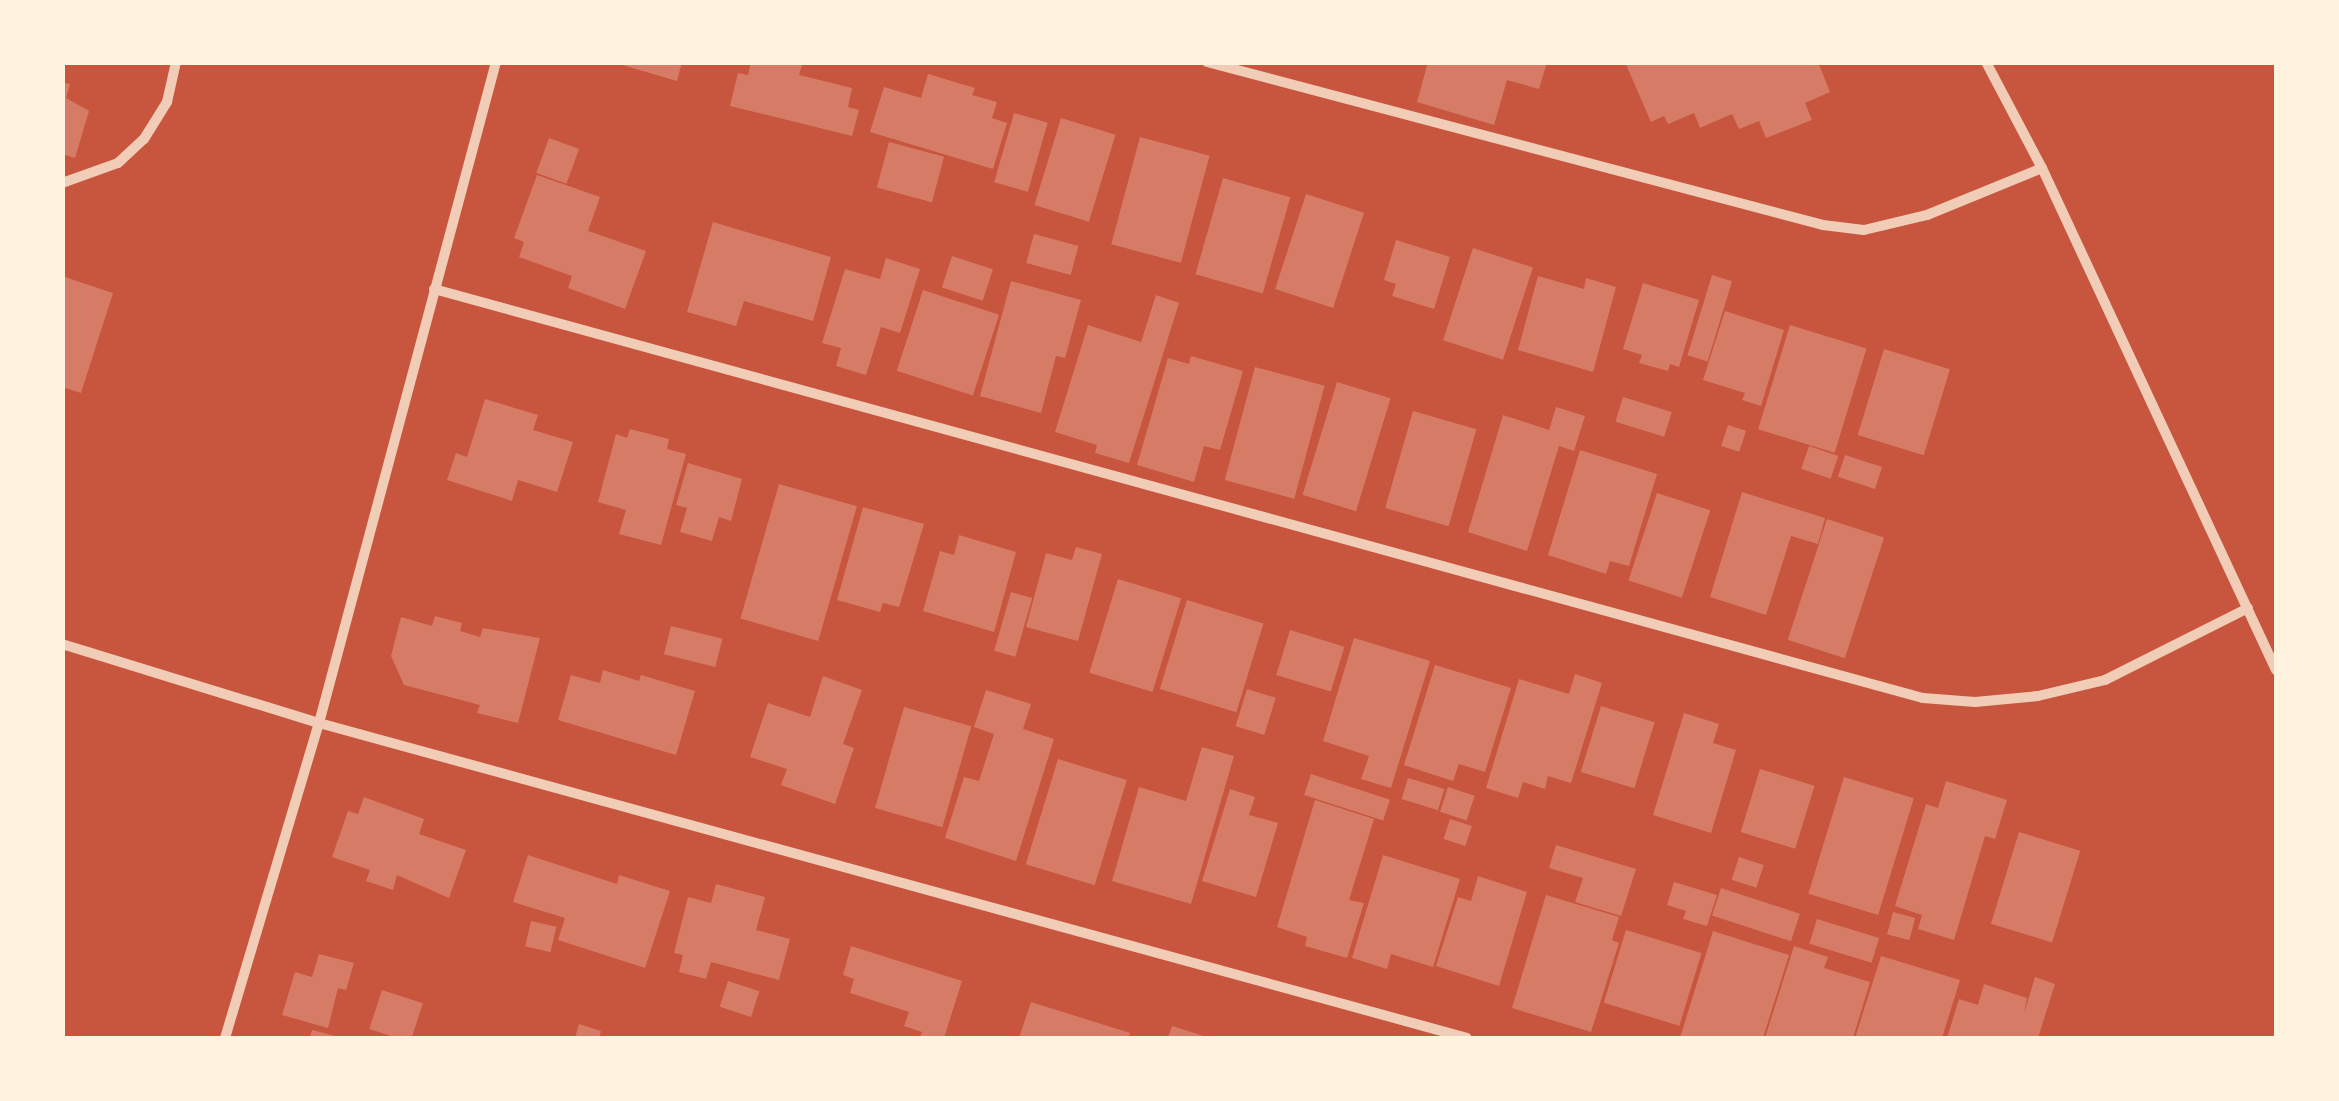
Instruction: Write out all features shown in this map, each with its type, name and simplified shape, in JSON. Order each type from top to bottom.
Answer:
[{"type":"street","points":[[62,182],[118,163],[144,138],[167,102],[176,62]]},
{"type":"street","points":[[226,1038],[319,724],[496,62]]},
{"type":"street","points":[[1207,62],[1806,220],[1864,230],[1927,215],[2042,168]]},
{"type":"street","points":[[1986,62],[2042,168],[2276,670]]},
{"type":"street","points":[[434,289],[1923,698],[1976,702],[2038,696],[2105,680],[2248,608]]},
{"type":"street","points":[[62,644],[319,724],[1467,1038]]},
{"type":"building","points":[[612,62],[682,62],[677,81]]},
{"type":"building","points":[[751,62],[803,62],[799,75],[852,88],[848,107],[859,110],[852,136],[730,106],[738,73],[748,75]]},
{"type":"building","points":[[1428,62],[1547,62],[1539,89],[1507,80],[1494,125],[1417,102]]},
{"type":"building","points":[[1625,62],[1818,62],[1830,92],[1805,103],[1812,120],[1766,138],[1759,121],[1739,129],[1732,114],[1700,128],[1694,113],[1668,124],[1664,116],[1651,122]]},
{"type":"building","points":[[928,74],[975,88],[972,95],[997,102],[992,118],[1007,123],[993,169],[870,132],[884,87],[921,98]]},
{"type":"building","points":[[62,82],[70,84],[66,98],[89,111],[75,158],[62,154]]},
{"type":"building","points":[[1014,113],[1048,123],[1028,192],[994,182]]},
{"type":"building","points":[[1061,118],[1116,135],[1089,222],[1034,205]]},
{"type":"building","points":[[1140,137],[1210,156],[1181,263],[1111,244]]},
{"type":"building","points":[[549,138],[579,149],[566,184],[536,173]]},
{"type":"building","points":[[889,142],[944,157],[932,202],[877,187]]},
{"type":"building","points":[[537,175],[600,197],[588,231],[646,251],[625,309],[568,288],[572,276],[519,257],[524,242],[514,238]]},
{"type":"building","points":[[1223,178],[1290,197],[1263,293],[1195,274]]},
{"type":"building","points":[[1306,194],[1364,213],[1333,308],[1275,289]]},
{"type":"building","points":[[713,222],[831,257],[813,321],[744,301],[736,326],[687,312]]},
{"type":"building","points":[[1034,234],[1078,246],[1071,275],[1026,263]]},
{"type":"building","points":[[1396,240],[1450,257],[1434,309],[1392,296],[1396,284],[1384,280]]},
{"type":"building","points":[[1473,248],[1533,267],[1503,360],[1443,340]]},
{"type":"building","points":[[952,256],[993,269],[983,301],[942,287]]},
{"type":"building","points":[[886,258],[920,269],[900,333],[881,327],[866,375],[836,366],[841,348],[822,343],[845,269],[880,279]]},
{"type":"building","points":[[1712,275],[1732,281],[1708,361],[1687,355]]},
{"type":"building","points":[[62,276],[113,293],[81,393],[62,387]]},
{"type":"building","points":[[1538,276],[1584,289],[1586,278],[1616,287],[1593,372],[1518,350]]},
{"type":"building","points":[[1011,281],[1081,300],[1065,358],[1056,356],[1041,413],[980,396]]},
{"type":"building","points":[[1643,283],[1699,300],[1679,367],[1670,364],[1668,371],[1639,363],[1642,355],[1623,349]]},
{"type":"building","points":[[923,290],[999,315],[973,396],[897,371]]},
{"type":"building","points":[[1156,295],[1179,303],[1129,463],[1095,453],[1097,445],[1055,432],[1088,325],[1141,342]]},
{"type":"building","points":[[1725,311],[1784,330],[1761,406],[1742,400],[1745,393],[1703,380]]},
{"type":"building","points":[[1790,325],[1867,348],[1835,453],[1758,429]]},
{"type":"building","points":[[1884,349],[1950,369],[1924,455],[1858,435]]},
{"type":"building","points":[[1191,356],[1243,371],[1220,450],[1204,446],[1194,482],[1137,465],[1168,358],[1189,364]]},
{"type":"building","points":[[1255,367],[1325,386],[1294,499],[1225,480]]},
{"type":"building","points":[[1337,382],[1391,398],[1356,511],[1303,495]]},
{"type":"building","points":[[1623,397],[1672,412],[1664,437],[1615,422]]},
{"type":"building","points":[[485,399],[538,415],[533,430],[573,442],[557,492],[518,480],[512,501],[447,480],[456,453],[467,457]]},
{"type":"building","points":[[1556,407],[1585,416],[1574,451],[1559,446],[1527,551],[1468,532],[1503,415],[1549,430]]},
{"type":"building","points":[[1413,411],[1476,429],[1449,526],[1385,508]]},
{"type":"building","points":[[1728,425],[1746,431],[1739,452],[1721,446]]},
{"type":"building","points":[[630,429],[669,439],[667,449],[686,454],[661,545],[619,534],[626,510],[598,502],[616,434],[627,438]]},
{"type":"building","points":[[1809,446],[1838,456],[1830,479],[1801,469]]},
{"type":"building","points":[[1580,450],[1657,474],[1629,566],[1610,561],[1606,574],[1548,555]]},
{"type":"building","points":[[1845,455],[1882,467],[1875,489],[1838,477]]},
{"type":"building","points":[[688,463],[742,479],[731,521],[719,517],[712,541],[680,532],[687,508],[676,505]]},
{"type":"building","points":[[779,484],[857,506],[818,641],[740,619]]},
{"type":"building","points":[[1742,492],[1825,518],[1818,544],[1791,536],[1766,615],[1710,597]]},
{"type":"building","points":[[1657,493],[1710,510],[1682,598],[1629,580]]},
{"type":"building","points":[[863,507],[924,524],[899,607],[883,603],[880,612],[837,600]]},
{"type":"building","points":[[1827,519],[1884,538],[1845,658],[1788,640]]},
{"type":"building","points":[[959,535],[1016,552],[994,632],[923,611],[940,551],[954,555]]},
{"type":"building","points":[[1076,547],[1102,554],[1078,641],[1026,627],[1046,553],[1072,560]]},
{"type":"building","points":[[1118,579],[1181,598],[1152,692],[1089,673]]},
{"type":"building","points":[[1011,592],[1032,598],[1015,657],[994,651]]},
{"type":"building","points":[[1187,600],[1264,623],[1236,712],[1160,689]]},
{"type":"building","points":[[435,616],[462,623],[460,631],[480,637],[483,628],[540,638],[518,723],[477,713],[480,705],[404,685],[391,656],[401,617],[432,626]]},
{"type":"building","points":[[671,626],[722,639],[715,667],[664,654]]},
{"type":"building","points":[[1290,630],[1345,647],[1331,692],[1276,675]]},
{"type":"building","points":[[1354,638],[1430,661],[1391,788],[1361,779],[1369,756],[1323,741]]},
{"type":"building","points":[[1435,665],[1511,688],[1485,772],[1459,764],[1453,781],[1404,765]]},
{"type":"building","points":[[603,670],[639,681],[641,675],[695,691],[676,755],[558,720],[571,675],[600,683]]},
{"type":"building","points":[[1575,674],[1602,683],[1571,783],[1548,776],[1545,789],[1523,782],[1518,798],[1486,788],[1519,679],[1569,694]]},
{"type":"building","points":[[823,676],[862,690],[843,744],[854,748],[835,804],[781,785],[787,769],[750,757],[768,703],[810,717]]},
{"type":"building","points":[[1247,689],[1276,698],[1264,735],[1236,726]]},
{"type":"building","points":[[986,690],[1031,704],[1023,729],[1054,739],[1016,861],[945,838],[964,777],[979,781],[994,734],[974,727]]},
{"type":"building","points":[[1601,706],[1655,722],[1634,788],[1581,772]]},
{"type":"building","points":[[904,707],[971,726],[942,827],[875,808]]},
{"type":"building","points":[[1684,713],[1719,724],[1713,743],[1736,750],[1711,833],[1653,815]]},
{"type":"building","points":[[1202,747],[1234,756],[1191,904],[1112,881],[1139,787],[1186,801]]},
{"type":"building","points":[[1058,759],[1127,780],[1095,885],[1026,864]]},
{"type":"building","points":[[1760,769],[1815,786],[1795,849],[1741,832]]},
{"type":"building","points":[[1311,774],[1390,800],[1383,821],[1304,795]]},
{"type":"building","points":[[1844,777],[1914,798],[1878,915],[1808,894]]},
{"type":"building","points":[[1408,778],[1444,789],[1438,810],[1402,799]]},
{"type":"building","points":[[1946,781],[2007,800],[1995,839],[1985,836],[1954,940],[1918,929],[1922,915],[1895,906],[1926,804],[1938,808]]},
{"type":"building","points":[[1448,787],[1475,796],[1467,820],[1440,812]]},
{"type":"building","points":[[1230,789],[1255,797],[1249,815],[1278,823],[1256,897],[1202,881]]},
{"type":"building","points":[[364,797],[424,819],[419,834],[466,850],[449,898],[397,875],[393,890],[366,881],[370,870],[332,857],[348,811],[358,814]]},
{"type":"building","points":[[1315,800],[1374,819],[1349,900],[1364,903],[1347,958],[1305,946],[1307,937],[1277,927]]},
{"type":"building","points":[[1450,819],[1472,826],[1465,846],[1444,839]]},
{"type":"building","points":[[2019,832],[2080,851],[2052,943],[1991,924]]},
{"type":"building","points":[[1556,845],[1636,869],[1621,916],[1575,902],[1583,878],[1549,868]]},
{"type":"building","points":[[528,855],[617,884],[619,875],[670,891],[645,968],[558,940],[565,918],[513,902]]},
{"type":"building","points":[[1383,855],[1460,879],[1433,967],[1391,954],[1387,969],[1352,958]]},
{"type":"building","points":[[1739,857],[1764,865],[1756,888],[1732,880]]},
{"type":"building","points":[[1478,876],[1527,892],[1499,986],[1436,966],[1458,897],[1471,901]]},
{"type":"building","points":[[1674,882],[1717,895],[1707,926],[1683,919],[1686,911],[1667,905]]},
{"type":"building","points":[[716,884],[765,897],[756,930],[790,939],[779,980],[711,962],[706,979],[679,972],[683,955],[674,953],[688,897],[711,903]]},
{"type":"building","points":[[1721,888],[1800,914],[1791,941],[1712,916]]},
{"type":"building","points":[[1546,895],[1619,917],[1612,940],[1619,943],[1591,1032],[1512,1008]]},
{"type":"building","points":[[1893,912],[1915,918],[1909,940],[1887,934]]},
{"type":"building","points":[[1817,919],[1879,938],[1872,963],[1809,944]]},
{"type":"building","points":[[531,921],[556,927],[550,952],[525,946]]},
{"type":"building","points":[[1626,930],[1702,953],[1679,1026],[1604,1003]]},
{"type":"building","points":[[1713,931],[1789,955],[1763,1038],[1680,1038]]},
{"type":"building","points":[[851,946],[962,981],[944,1038],[920,1038],[922,1032],[904,1026],[909,1012],[850,993],[854,979],[843,975]]},
{"type":"building","points":[[1794,946],[1828,957],[1824,968],[1870,982],[1853,1038],[1765,1038]]},
{"type":"building","points":[[319,954],[354,963],[346,990],[338,988],[328,1028],[282,1015],[295,972],[312,977]]},
{"type":"building","points":[[1881,956],[1960,980],[1942,1038],[1855,1038]]},
{"type":"building","points":[[2035,977],[2055,984],[2038,1038],[1947,1038],[1959,999],[1978,1005],[1984,984],[2027,998],[2024,1014]]},
{"type":"building","points":[[728,981],[759,991],[751,1017],[720,1007]]},
{"type":"building","points":[[382,990],[423,1003],[412,1038],[397,1038],[369,1029]]},
{"type":"building","points":[[1031,1002],[1130,1033],[1128,1038],[1019,1038]]},
{"type":"building","points":[[579,1024],[601,1031],[599,1038],[575,1038]]},
{"type":"building","points":[[1172,1026],[1210,1038],[1168,1038]]},
{"type":"building","points":[[312,1030],[339,1037],[339,1038],[310,1038]]}]
